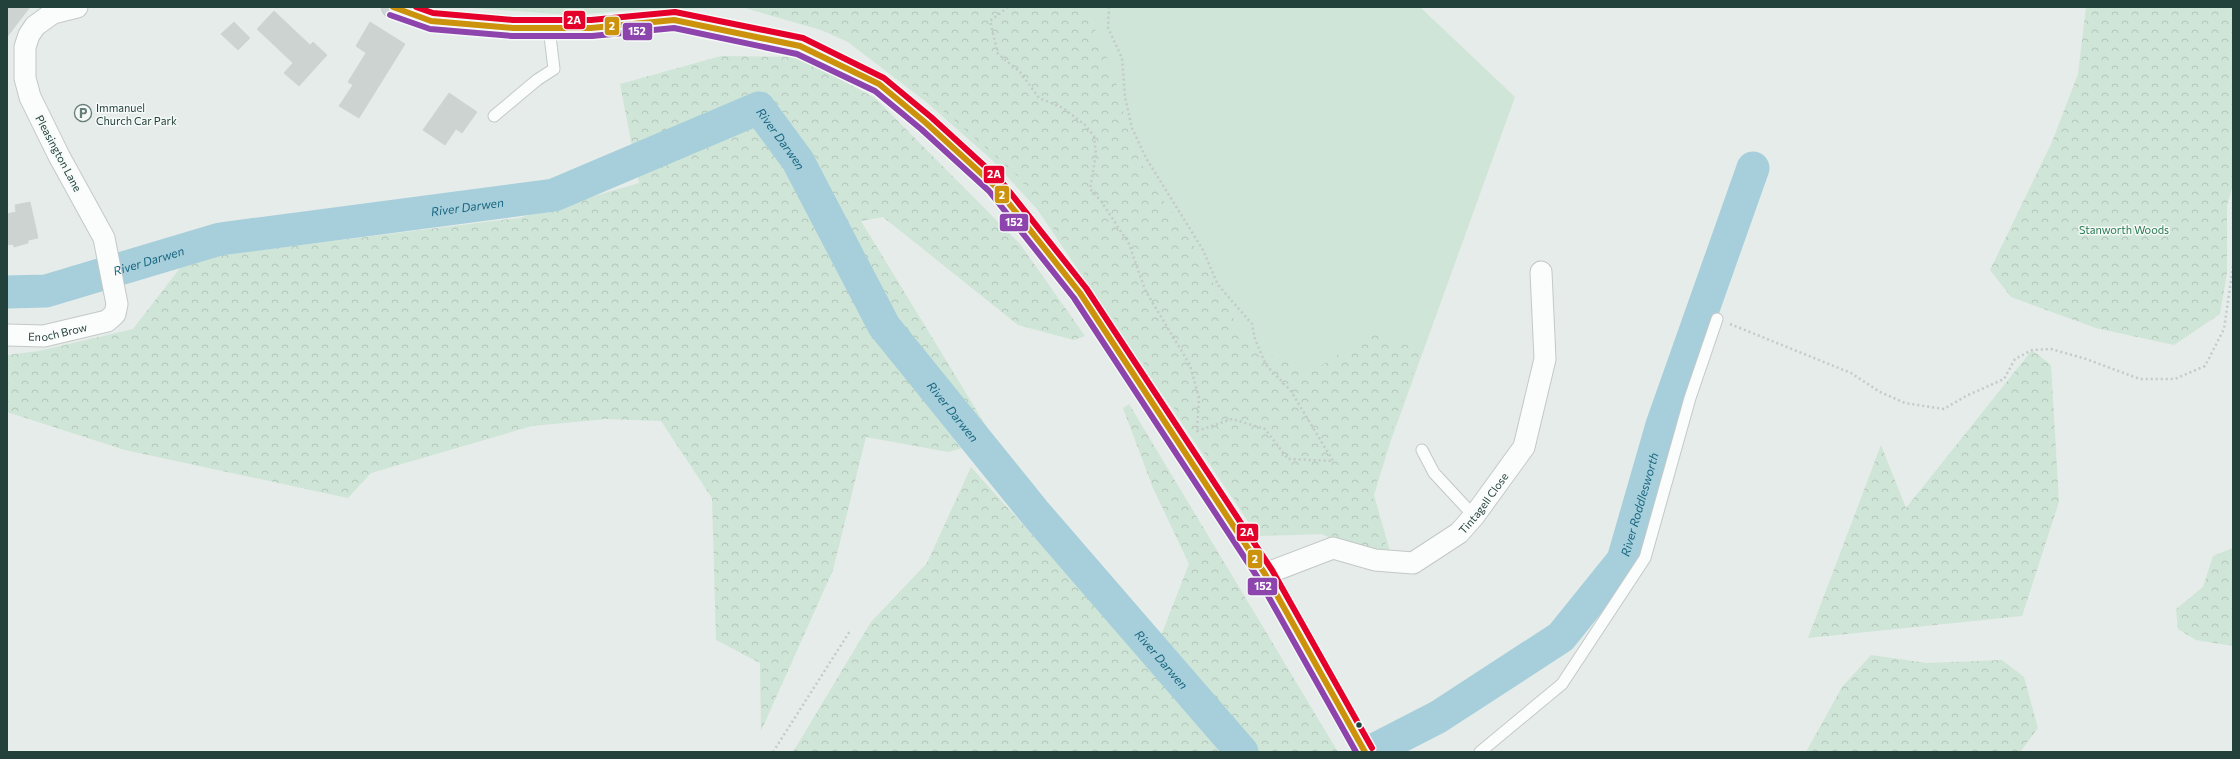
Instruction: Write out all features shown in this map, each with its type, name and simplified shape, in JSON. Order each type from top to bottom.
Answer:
[{"type":"main road","points":[[393,7],[431,21],[513,28],[591,28],[674,20],[800,46],[879,84],[926,123],[995,186],[1080,292],[1265,574],[1365,752]]},
{"type":"street","name":"Pleasington Lane","points":[[76,7],[52,12],[35,26],[29,34],[25,47],[25,78],[33,104],[104,238],[112,313]]},
{"type":"street","name":"Tintagell Close","points":[[1265,574],[1333,548],[1375,560],[1413,563],[1460,533],[1524,447],[1545,359],[1541,272]]},
{"type":"street","name":"Enoch Brow","points":[[7,335],[44,336],[112,313]]},
{"type":"lane","points":[[494,116],[537,80],[554,69],[549,28]]},
{"type":"lane","points":[[1480,752],[1562,684],[1646,558],[1690,398],[1717,319]]},
{"type":"lane","points":[[1422,450],[1434,473],[1474,516]]},
{"type":"path","points":[[1008,7],[990,21],[998,54],[1020,72],[1039,98],[1063,108],[1085,125],[1094,136],[1096,154],[1090,189],[1101,200],[1129,244],[1145,290],[1190,365],[1199,398],[1197,431],[1232,419],[1265,428],[1288,459],[1333,461],[1291,391],[1266,366],[1255,340],[1252,324],[1218,285],[1203,250],[1146,158],[1132,128],[1125,97],[1122,58],[1108,28],[1109,7]]},
{"type":"path","points":[[2233,202],[2233,229]]},
{"type":"path","points":[[1717,319],[1851,372],[1880,392],[1905,403],[1944,409],[1966,396],[2004,379],[2016,359],[2032,350],[2051,349],[2086,359],[2140,379],[2175,379],[2205,366],[2224,329],[2233,266]]},
{"type":"path","points":[[773,752],[850,631]]},
{"type":"green space","points":[[458,7],[1420,7],[1515,97],[1390,443],[1374,495],[1390,551],[1373,559],[1322,534],[1258,536],[1037,209],[991,159],[925,101],[848,42],[803,22],[748,8],[647,9],[571,15]]},
{"type":"green space","points":[[741,7],[1086,7],[1115,78],[1129,134],[1150,183],[1186,230],[1216,289],[1251,348],[1311,372],[1374,332],[1421,351],[1394,423],[1372,496],[1387,549],[1374,558],[1323,532],[1259,535],[1019,177],[947,114],[856,40]]},
{"type":"green space","name":"Stanworth Woods","points":[[2086,7],[2233,7],[2233,185],[2227,205],[2227,273],[2220,314],[2174,345],[2096,328],[2011,297],[1990,270],[2052,142],[2078,74]]},
{"type":"green space","points":[[721,56],[799,57],[875,98],[1020,244],[1085,336],[1074,340],[1018,325],[883,217],[861,221],[994,439],[948,452],[866,437],[833,570],[761,731],[760,663],[716,640],[712,498],[661,421],[606,419],[532,426],[371,473],[348,498],[125,450],[7,412],[7,355],[39,351],[133,329],[187,259],[519,218],[639,183],[620,84]]},
{"type":"green space","points":[[2032,350],[2051,365],[2059,502],[2022,616],[1808,638],[1881,445],[1906,508]]},
{"type":"green space","points":[[1129,404],[1338,752],[1251,752],[1160,638],[1189,564],[1153,488],[1123,408]]},
{"type":"green space","points":[[971,467],[1227,752],[793,752],[871,622],[927,563]]},
{"type":"green space","points":[[2233,548],[2233,646],[2196,640],[2178,629],[2176,609],[2203,587],[2213,556]]},
{"type":"green space","points":[[1871,655],[1927,663],[2002,660],[2024,677],[2038,728],[2020,752],[1806,752],[1842,687]]},
{"type":"building","points":[[7,7],[30,7],[7,37]]},
{"type":"building","points":[[274,11],[310,45],[313,42],[327,55],[299,86],[284,73],[293,63],[257,29]]},
{"type":"building","points":[[234,22],[250,38],[238,50],[221,34]]},
{"type":"building","points":[[370,22],[405,44],[359,118],[339,106],[353,85],[348,82],[366,53],[356,46]]},
{"type":"building","points":[[449,93],[477,112],[462,133],[456,129],[445,145],[423,130]]},
{"type":"building","points":[[30,202],[38,238],[28,240],[28,243],[14,247],[13,244],[7,245],[7,214],[16,212],[15,205]]},
{"type":"waterway","name":"River Darwen","points":[[7,292],[46,291],[220,239],[554,195],[759,108],[798,161],[884,326],[1036,514],[1242,752]]},
{"type":"waterway","name":"River Roddlesworth","points":[[1370,752],[1438,717],[1561,637],[1623,560],[1662,425],[1753,168]]},
{"type":"transit line","name":"2","points":[[393,7],[431,21],[513,28],[591,28],[674,20],[800,46],[879,84],[926,123],[995,186],[1080,293],[1265,574],[1365,752]]},
{"type":"transit line","name":"2A","points":[[416,7],[433,13],[513,20],[591,20],[675,12],[803,38],[884,78],[931,117],[1001,181],[1086,288],[1272,570],[1372,748]]},
{"type":"transit line","name":"152","points":[[390,15],[430,29],[512,36],[592,36],[674,28],[797,54],[875,91],[921,129],[989,191],[1074,298],[1258,578],[1356,752]]},
{"type":"place","name":"Immanuel Church Car Park","points":[[83,113]]}]
